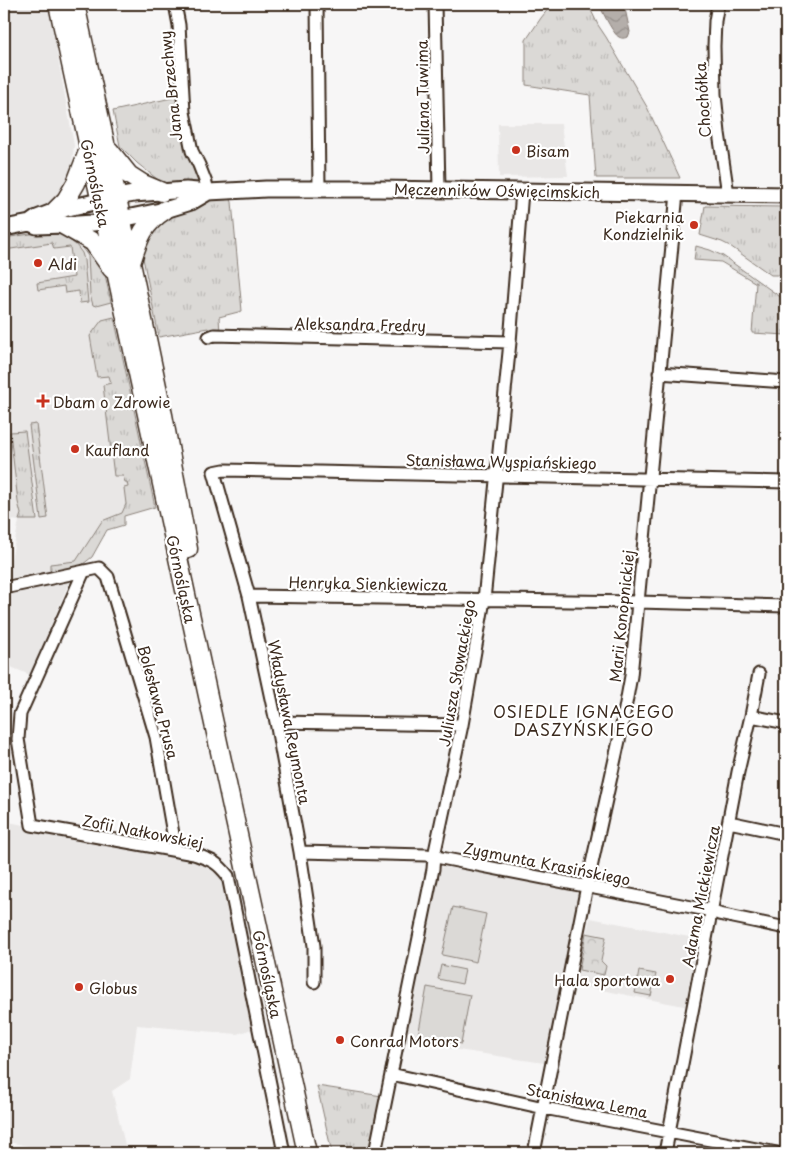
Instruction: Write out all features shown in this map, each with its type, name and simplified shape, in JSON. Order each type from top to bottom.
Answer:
[{"type":"main road","name":"Górnośląska","points":[[58,4],[109,199],[113,221],[116,276],[307,1153]]},
{"type":"main road","name":"Górnośląska","points":[[74,4],[97,148]]},
{"type":"main road","points":[[116,276],[92,242],[59,218],[66,200],[97,148],[143,184],[162,192]]},
{"type":"main road","name":"Męczenników Oświęcimskich","points":[[59,218],[109,199],[134,194],[186,190],[208,192],[266,189],[439,190],[786,195]]},
{"type":"main road","name":"Męczenników Oświęcimskich","points":[[4,228],[30,223],[37,218],[113,221],[165,210],[191,202],[208,192]]},
{"type":"main road","points":[[131,263],[144,229],[155,216],[165,210]]},
{"type":"main road","name":"Górnośląska","points":[[113,221],[131,263],[163,414],[186,539],[319,1153]]},
{"type":"street","name":"Jana Brzechwy","points":[[176,4],[184,112],[192,151],[200,165],[208,192]]},
{"type":"street","points":[[316,4],[319,189]]},
{"type":"street","name":"Juliana Tuwima","points":[[436,4],[439,190]]},
{"type":"street","name":"Chochółka","points":[[718,4],[714,46],[715,94],[728,194]]},
{"type":"street","name":"Juliusza Słowackiego","points":[[375,1153],[462,725],[484,600],[510,342],[522,191]]},
{"type":"street","name":"Marii Konopnickiej","points":[[534,1153],[631,676],[677,193]]},
{"type":"street","name":"Aleksandra Fredry","points":[[209,337],[510,342]]},
{"type":"street","points":[[659,373],[786,382]]},
{"type":"street","name":"Stanisława Wyspiańskiego","points":[[214,472],[224,470],[786,482]]},
{"type":"street","name":"Władysława Reymonta","points":[[214,472],[248,596],[276,722],[300,852],[314,946],[314,982]]},
{"type":"street","name":"Bolesława Prusa","points":[[84,571],[98,568],[108,576],[156,737],[176,851]]},
{"type":"street","points":[[4,588],[84,571]]},
{"type":"street","name":"Zofii Nałkowskiej","points":[[84,571],[20,714],[18,739],[32,824],[194,854],[213,861],[228,876],[284,1153]]},
{"type":"street","name":"Henryka Sienkiewicza","points":[[248,596],[786,606]]},
{"type":"street","name":"Adama Mickiewicza","points":[[665,1153],[758,674]]},
{"type":"street","points":[[751,716],[786,723]]},
{"type":"street","points":[[276,722],[462,725]]},
{"type":"street","points":[[729,822],[786,834]]},
{"type":"street","name":"Zygmunta Krasińskiego","points":[[300,852],[434,856],[712,910],[719,914],[786,928]]},
{"type":"street","name":"Stanisława Lema","points":[[391,1074],[544,1108],[777,1153]]},
{"type":"shaded area","points":[[4,4],[48,4],[74,145],[71,174],[61,191],[48,204],[35,211],[4,217]]},
{"type":"shaded area","points":[[498,124],[561,124],[568,176],[499,177]]},
{"type":"shaded area","points":[[33,230],[73,234],[104,270],[155,507],[104,524],[77,566],[7,579],[19,521],[4,519],[4,235]]},
{"type":"shaded area","points":[[70,580],[30,675],[11,667],[4,670],[4,594]]},
{"type":"shaded area","points":[[4,821],[196,860],[222,878],[252,1029],[237,1034],[137,1025],[130,1079],[112,1091],[127,1153],[60,1153],[4,1141]]},
{"type":"shaded area","points":[[439,866],[581,889],[544,1063],[405,1042]]},
{"type":"shaded area","points":[[590,918],[700,939],[689,1007],[575,985]]},
{"type":"green space","points":[[552,4],[588,4],[598,25],[647,107],[680,178],[596,178],[590,95],[526,85],[526,40]]},
{"type":"green space","points":[[176,97],[183,130],[201,182],[162,183],[137,163],[120,146],[113,111]]},
{"type":"green space","points":[[230,197],[242,311],[219,317],[220,333],[210,331],[208,328],[159,337],[143,258],[142,247],[145,240],[169,214],[216,198]]},
{"type":"green space","points":[[705,206],[786,207],[786,275],[771,275],[730,246],[700,235]]},
{"type":"green space","points":[[37,233],[63,235],[76,245],[82,253],[88,302],[80,303],[79,291],[65,293],[64,286],[38,290],[37,283],[74,277],[70,247],[54,249],[52,243],[4,250],[4,238]]},
{"type":"green space","points":[[85,241],[104,270],[111,302],[93,305],[90,295],[88,256],[80,245]]},
{"type":"green space","points":[[696,246],[723,256],[786,301],[786,309],[784,311],[786,313],[786,335],[752,333],[756,283],[721,262],[694,260]]},
{"type":"green space","points":[[114,317],[155,507],[124,516],[124,525],[107,530],[92,557],[79,567],[52,573],[50,564],[76,561],[102,521],[122,513],[126,504],[124,488],[128,487],[127,482],[125,482],[123,476],[114,476],[103,385],[111,383],[109,376],[97,377],[90,336],[102,320]]},
{"type":"green space","points":[[36,424],[48,518],[41,519],[29,425]]},
{"type":"green space","points":[[25,431],[37,520],[19,520],[21,514],[10,432]]},
{"type":"green space","points":[[453,907],[486,914],[476,962],[442,955]]},
{"type":"green space","points":[[586,933],[606,937],[601,961],[606,966],[604,975],[579,970]]},
{"type":"green space","points":[[441,965],[465,970],[462,984],[438,979]]},
{"type":"green space","points":[[639,971],[656,974],[651,996],[635,993]]},
{"type":"green space","points":[[427,987],[470,995],[461,1044],[418,1036]]},
{"type":"green space","points":[[317,1086],[382,1096],[369,1153],[332,1153]]},
{"type":"water","points":[[599,4],[624,4],[630,32],[628,37],[619,37],[614,32]]},
{"type":"place","name":"Bisam","points":[[516,150]]},
{"type":"place","name":"Piekarnia Kondzielnik","points":[[694,225]]},
{"type":"place","name":"Aldi","points":[[38,263]]},
{"type":"place","name":"Dbam o Zdrowie","points":[[43,401]]},
{"type":"place","name":"Kaufland","points":[[75,449]]},
{"type":"place","name":"Hala sportowa","points":[[670,979]]},
{"type":"place","name":"Globus","points":[[79,987]]},
{"type":"place","name":"Conrad Motors","points":[[340,1040]]},
{"type":"district","name":"OSIEDLE IGNACEGO DASZYŃSKIEGO","points":[[584,720]]}]
